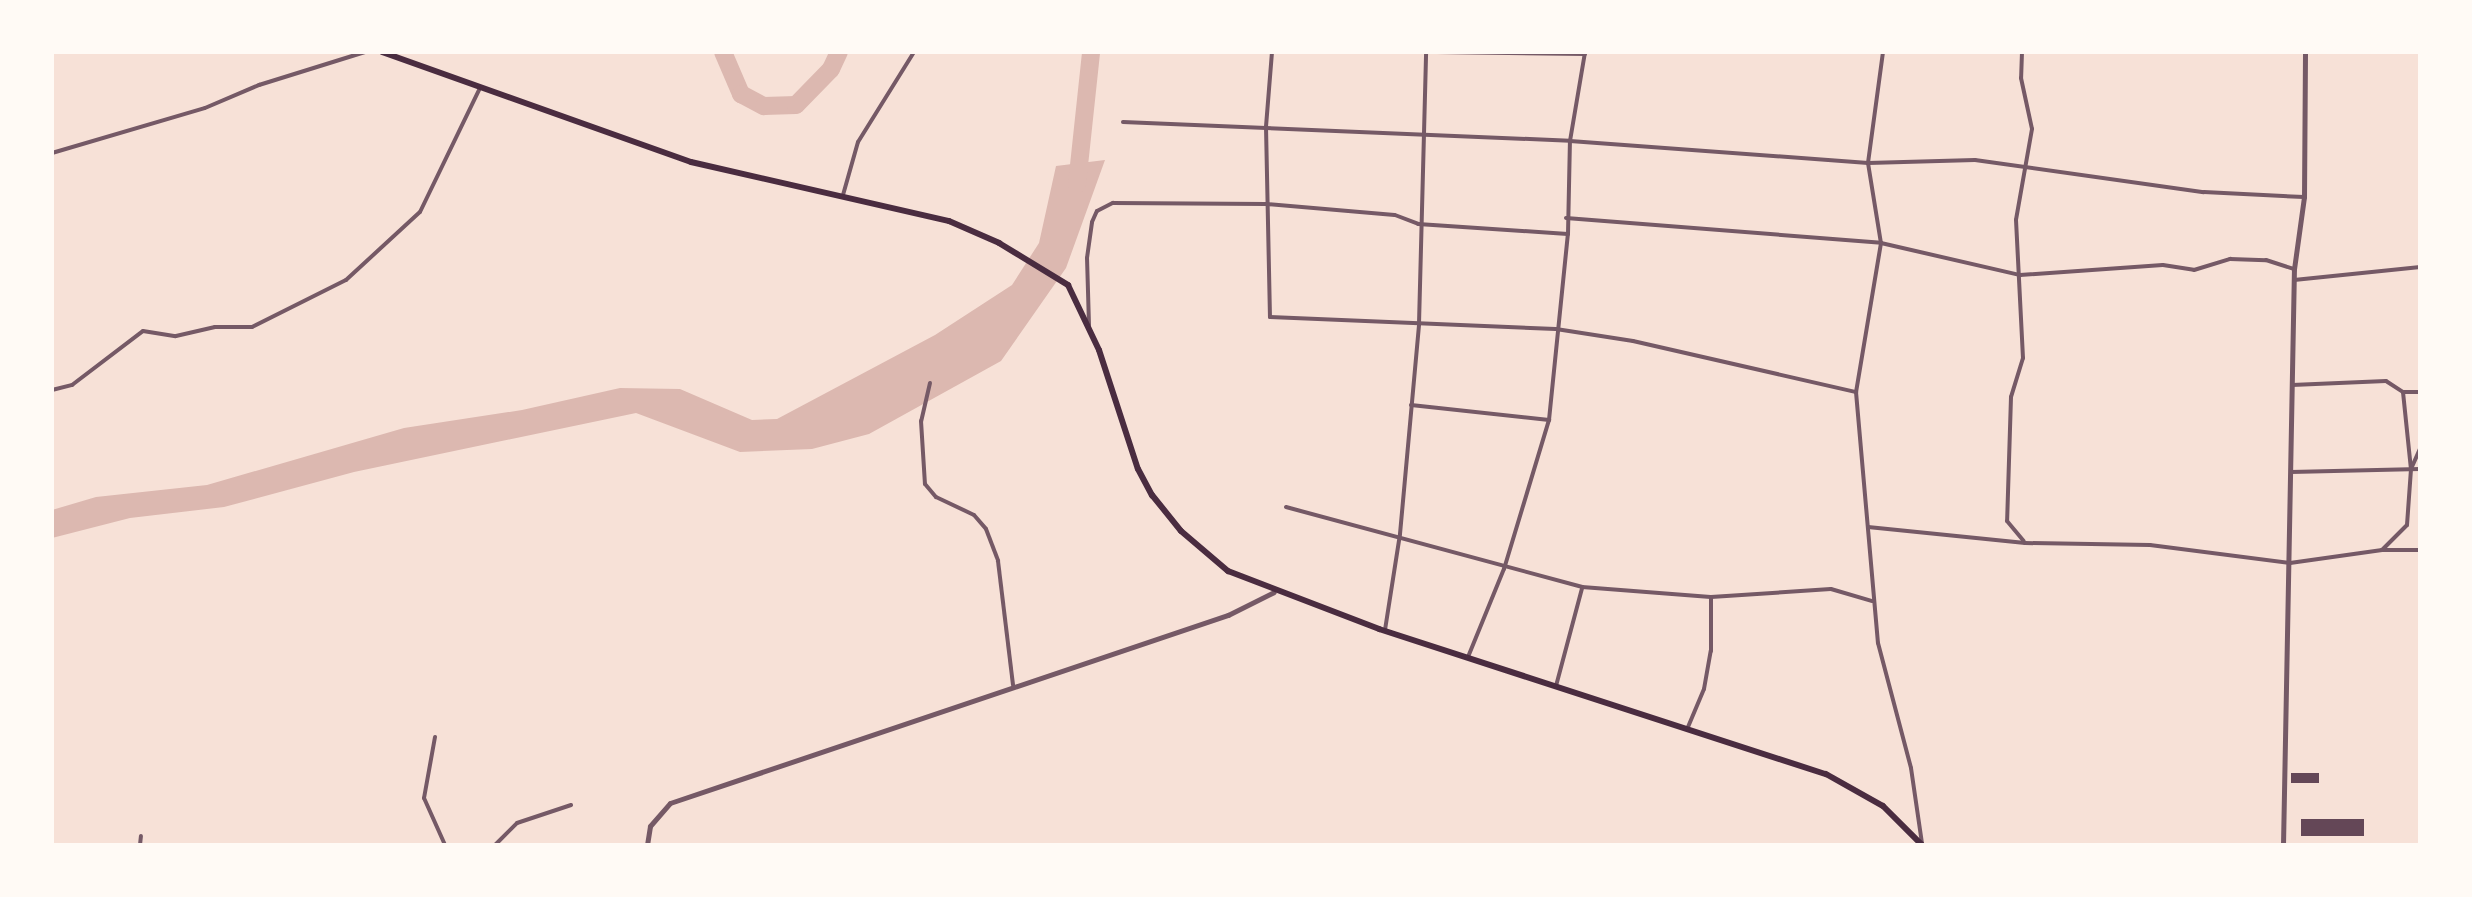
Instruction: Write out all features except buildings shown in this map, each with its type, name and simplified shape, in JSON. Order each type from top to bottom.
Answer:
[{"type":"main road","points":[[382,52],[479,90],[691,162],[949,221],[1012,251],[1068,285],[1090,327],[1138,469],[1158,505],[1209,558],[1274,592],[1467,659],[1688,727],[1858,789],[1922,845]]},
{"type":"street","points":[[52,153],[191,113],[365,52]]},
{"type":"street","points":[[843,195],[858,142],[914,52]]},
{"type":"street","points":[[1272,52],[1266,127],[1270,317],[1556,329],[1802,376],[1856,392]]},
{"type":"street","points":[[1385,630],[1400,534],[1419,324],[1418,224],[1425,136],[1426,52]]},
{"type":"street","points":[[1437,52],[1585,53],[1570,141],[1568,234],[1549,420],[1504,569],[1467,659]]},
{"type":"street","points":[[1883,52],[1868,163],[1881,243],[1856,392],[1872,601],[1888,688],[1911,768],[1922,845]]},
{"type":"street","points":[[2022,52],[2021,78],[2032,129],[2021,170],[2016,220],[2023,358],[2011,397],[2007,521],[2025,543]]},
{"type":"street","points":[[2283,845],[2294,269],[2304,197],[2305,52]]},
{"type":"street","points":[[52,390],[72,385],[143,331],[176,336],[215,327],[252,327],[346,280],[420,212],[479,90]]},
{"type":"street","points":[[1123,122],[1570,141],[1868,163],[1975,160],[2021,170],[2204,192],[2304,197]]},
{"type":"street","points":[[1090,327],[1087,258],[1097,211],[1113,203],[1266,204],[1395,215],[1418,224],[1568,234]]},
{"type":"street","points":[[1566,218],[1881,243],[2020,275],[2163,265],[2194,270],[2230,259],[2266,260],[2294,269]]},
{"type":"street","points":[[2294,280],[2419,265]]},
{"type":"street","points":[[2292,385],[2386,381],[2403,392],[2420,392]]},
{"type":"street","points":[[930,383],[921,421],[925,484],[936,497],[974,515],[986,529],[998,561],[1013,685]]},
{"type":"street","points":[[2382,550],[2407,525],[2411,469],[2403,392]]},
{"type":"street","points":[[1411,405],[1549,420]]},
{"type":"street","points":[[2411,469],[2420,449]]},
{"type":"street","points":[[2289,472],[2420,469]]},
{"type":"street","points":[[1286,507],[1400,534],[1504,569],[1582,587],[1711,597],[1831,589],[1872,601]]},
{"type":"street","points":[[1868,527],[2025,543],[2150,545],[2290,563],[2382,550],[2420,550]]},
{"type":"street","points":[[1556,686],[1582,587]]},
{"type":"street","points":[[647,845],[650,826],[670,803],[1228,615],[1274,592]]},
{"type":"street","points":[[1688,727],[1709,664],[1711,597]]},
{"type":"street","points":[[435,737],[424,798],[445,845]]},
{"type":"street","points":[[495,845],[517,823],[571,805]]},
{"type":"street","points":[[140,845],[141,836]]},
{"type":"shaded area","points":[[1105,160],[1066,268],[1001,361],[869,434],[812,449],[740,452],[636,413],[354,472],[224,507],[130,518],[52,538],[52,510],[96,497],[207,485],[404,428],[522,410],[620,388],[680,389],[752,420],[777,419],[935,335],[1012,285],[1039,243],[1056,166]]},
{"type":"waterway","points":[[723,52],[741,94],[764,106],[796,105],[831,69],[839,52]]},
{"type":"waterway","points":[[1077,184],[1091,52]]}]
